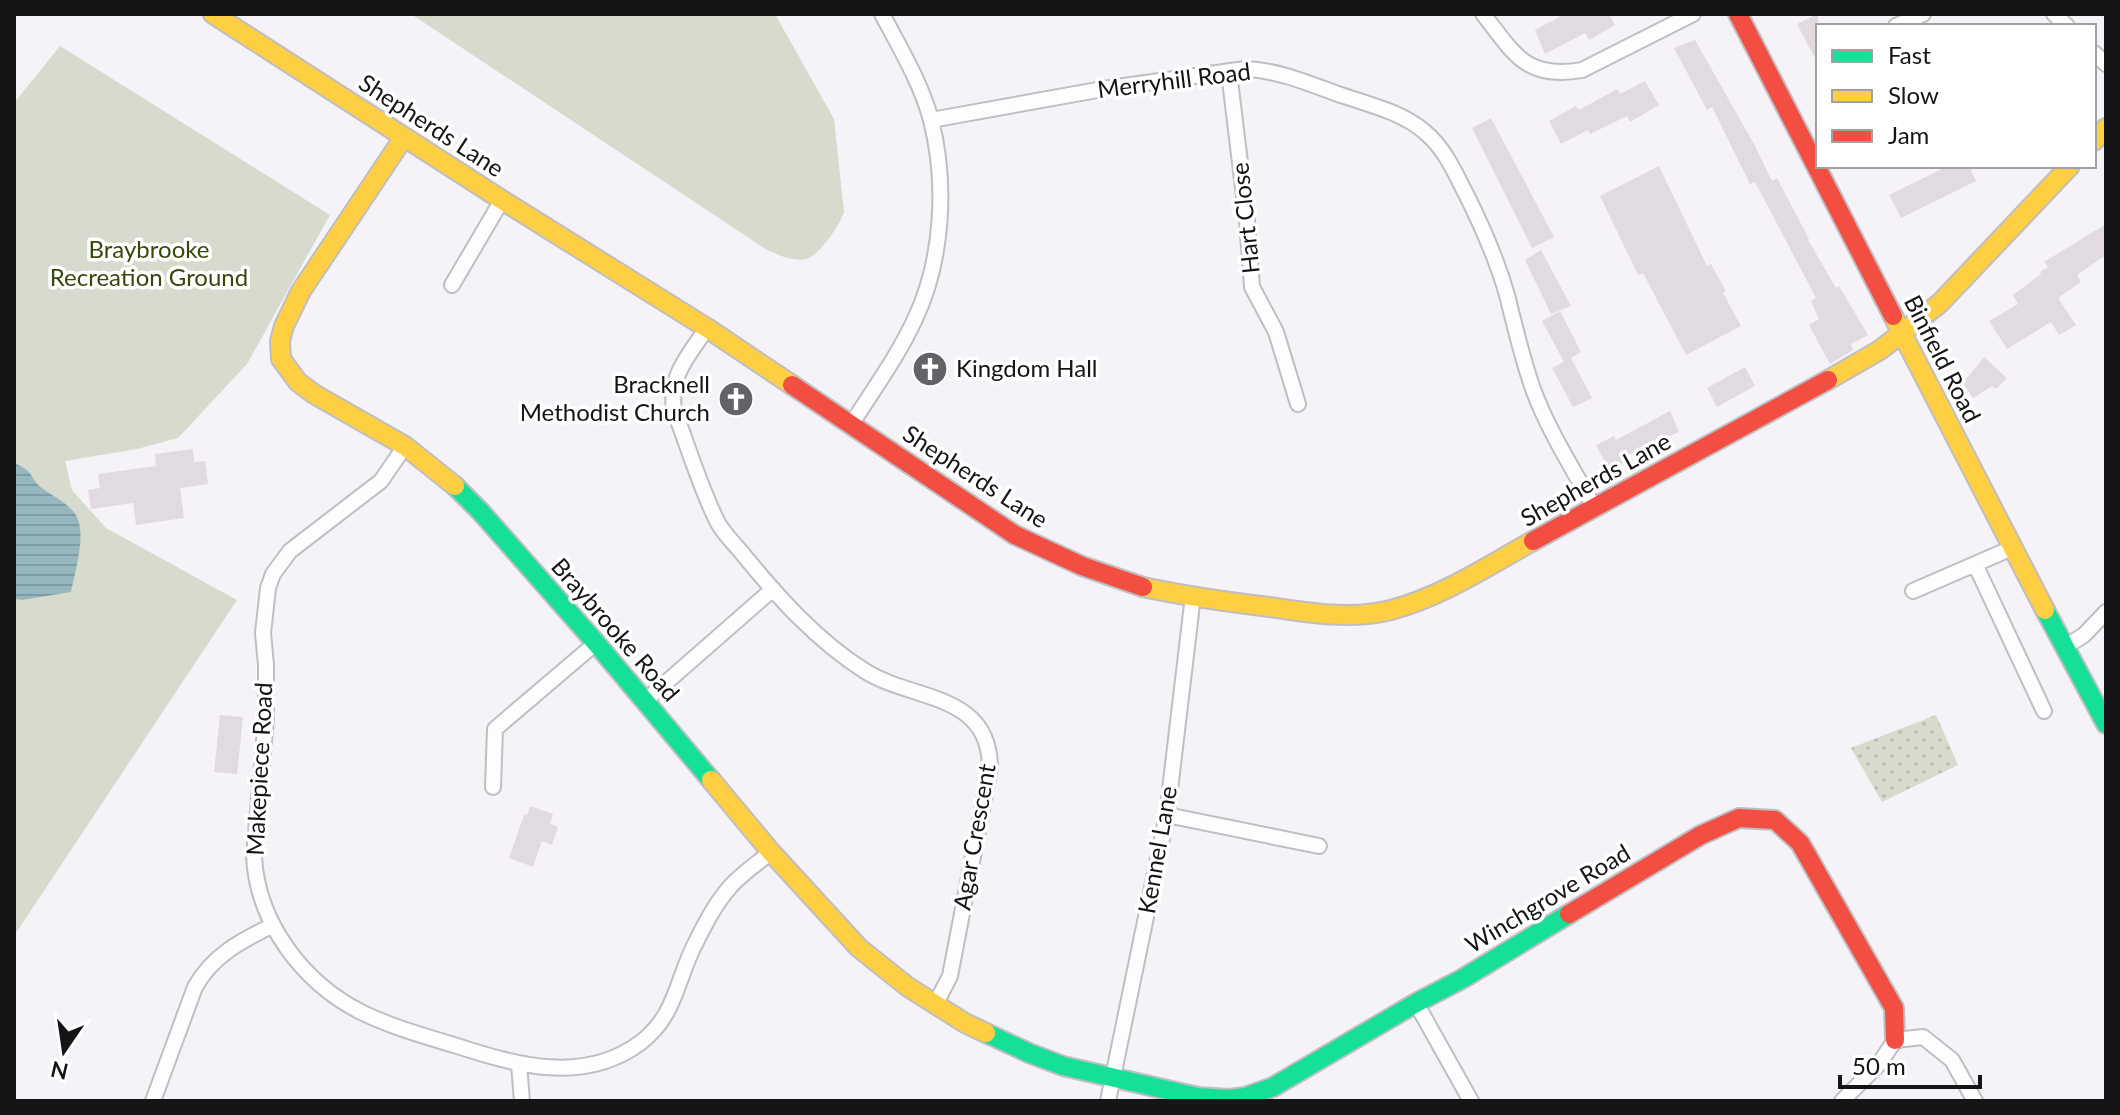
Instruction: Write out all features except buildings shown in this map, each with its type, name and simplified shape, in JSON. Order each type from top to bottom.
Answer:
[{"type":"street","name":"Shepherds Lane","points":[[213,14],[707,328],[1035,546],[1106,576],[1147,587],[1311,613],[1385,611],[1457,583],[1880,350],[1940,303],[2068,168]]},
{"type":"street","points":[[851,425],[908,332],[925,292],[936,245],[940,190],[931,120],[920,88],[882,14]]},
{"type":"street","points":[[1483,14],[1522,60],[1538,70],[1563,73],[1582,70],[1693,14]]},
{"type":"street","name":"Binfield Road","points":[[1738,14],[1816,165]]},
{"type":"street","points":[[1900,24],[1923,14]]},
{"type":"street","name":"Merryhill Road","points":[[931,120],[1103,89],[1261,70],[1372,105],[1402,118],[1426,133],[1443,152],[1481,224],[1507,295],[1534,393],[1594,507]]},
{"type":"street","name":"Hart Close","points":[[1229,72],[1252,287],[1276,332],[1298,404]]},
{"type":"street","name":"Braybrooke Road","points":[[404,137],[301,291],[284,326],[280,341],[281,359],[298,382],[405,446],[437,470],[480,511],[596,643],[771,852],[859,948],[935,1005],[997,1039],[1063,1066],[1113,1077]]},
{"type":"street","name":"Binfield Road","points":[[1818,168],[2012,548],[2106,724]]},
{"type":"street","points":[[452,285],[502,200]]},
{"type":"street","name":"Agar Crescent","points":[[707,328],[676,377],[672,398],[717,522],[773,589],[822,639],[866,672],[953,705],[973,720],[986,742],[990,768],[950,976],[935,1005]]},
{"type":"street","name":"Makepiece Road","points":[[405,446],[381,481],[290,551],[273,574],[268,588],[263,633],[266,719],[254,856],[257,888],[263,905],[295,959],[343,1001],[360,1012],[399,1027],[519,1064],[554,1069],[590,1066],[624,1053],[641,1042],[667,1015],[693,948],[713,910],[731,886],[771,852]]},
{"type":"street","points":[[1913,591],[2012,548]]},
{"type":"street","points":[[1975,564],[2044,711]]},
{"type":"street","points":[[645,701],[773,589]]},
{"type":"street","name":"Kennel Lane","points":[[1108,1101],[1167,815],[1193,596]]},
{"type":"street","points":[[2065,647],[2084,635],[2106,612]]},
{"type":"street","points":[[493,787],[495,729],[596,643]]},
{"type":"street","points":[[1167,815],[1319,846]]},
{"type":"street","name":"Winchgrove Road","points":[[1113,1077],[1198,1097],[1229,1099],[1273,1087],[1462,979],[1701,835],[1739,818],[1775,820],[1800,843],[1894,1008],[1895,1040]]},
{"type":"street","points":[[153,1101],[201,977],[216,958],[229,948],[273,925]]},
{"type":"street","points":[[1416,1003],[1471,1101]]},
{"type":"street","points":[[1842,1101],[1879,1064],[1895,1040],[1923,1037],[1952,1060],[1975,1101]]},
{"type":"street","points":[[519,1064],[522,1101]]},
{"type":"green space","points":[[411,14],[775,14],[834,119],[844,212],[842,218],[823,246],[806,259],[791,259],[767,250]]},
{"type":"green space","name":"Braybrooke Recreation Ground","points":[[60,46],[330,215],[247,364],[178,438],[137,449],[65,461],[72,490],[106,528],[237,600],[14,936],[14,103]]},
{"type":"green space","points":[[1936,715],[1958,765],[1882,802],[1851,748]]},
{"type":"water","points":[[14,463],[26,469],[42,488],[69,507],[78,519],[80,550],[71,592],[14,599]]},
{"type":"traffic: fast","points":[[455,486],[596,643],[711,780]]},
{"type":"traffic: fast","points":[[2045,610],[2106,724]]},
{"type":"traffic: fast","points":[[986,1033],[1063,1066],[1198,1097],[1245,1097],[1273,1087],[1569,914]]},
{"type":"traffic: slow","points":[[213,14],[792,385]]},
{"type":"traffic: slow","points":[[2096,139],[2106,128]]},
{"type":"traffic: slow","points":[[404,137],[301,291],[284,326],[280,341],[281,359],[298,382],[314,394],[405,446],[455,486]]},
{"type":"traffic: slow","points":[[1828,380],[1880,350],[1940,303],[2068,168]]},
{"type":"traffic: slow","points":[[1893,316],[2045,610]]},
{"type":"traffic: slow","points":[[1143,587],[1315,613],[1376,613],[1410,604],[1446,589],[1533,541]]},
{"type":"traffic: slow","points":[[711,780],[771,852],[859,948],[908,987],[986,1033]]},
{"type":"traffic: jam","points":[[1738,14],[1816,166]]},
{"type":"traffic: jam","points":[[1817,168],[1893,316]]},
{"type":"traffic: jam","points":[[1533,541],[1828,380]]},
{"type":"traffic: jam","points":[[792,385],[1015,535],[1082,566],[1143,587]]},
{"type":"traffic: jam","points":[[1569,914],[1701,835],[1739,818],[1775,820],[1800,843],[1894,1008],[1895,1040]]},
{"type":"place","name":"Kingdom Hall","points":[[930,369]]},
{"type":"place","name":"Bracknell Methodist Church","points":[[736,399]]}]
